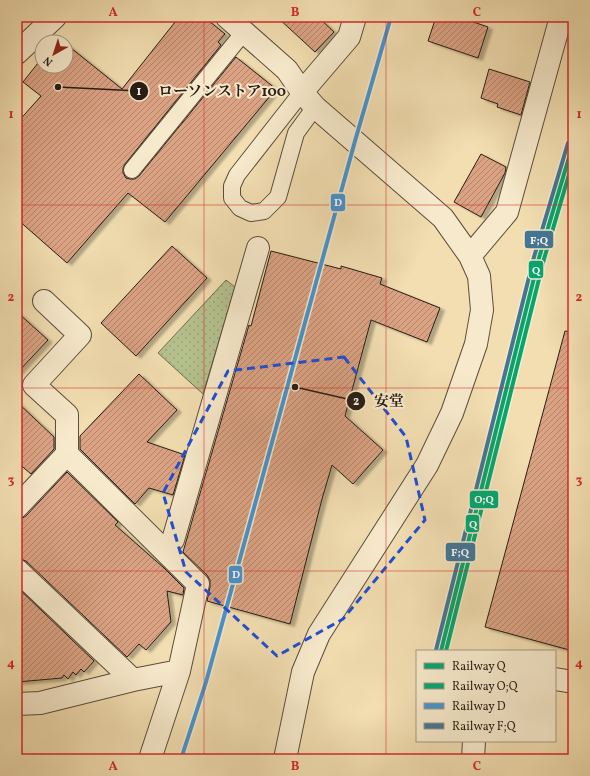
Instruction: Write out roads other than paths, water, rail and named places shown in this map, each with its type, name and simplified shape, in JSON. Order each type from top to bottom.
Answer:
[{"type":"street","points":[[17,53],[55,17]]},
{"type":"street","points":[[227,17],[287,70],[308,100],[443,218],[470,256],[479,276],[482,310],[476,344],[452,413],[427,465],[318,634],[303,672],[285,759]]},
{"type":"street","points":[[308,100],[349,37],[355,17]]},
{"type":"street","points":[[470,256],[507,212],[562,17]]},
{"type":"street","points":[[173,540],[258,248]]},
{"type":"street","points":[[17,507],[67,454],[67,416],[34,385],[80,335],[44,301]]},
{"type":"street","points":[[67,454],[198,584],[179,671],[150,759]]},
{"type":"street","points":[[17,570],[133,680]]},
{"type":"street","points":[[17,704],[40,703],[133,680],[179,671]]},
{"type":"street","points":[[556,679],[573,682]]},
{"type":"street","points":[[472,759],[474,742]]},
{"type":"lane","points":[[132,170],[244,32]]},
{"type":"lane","points":[[308,100],[296,133],[278,197],[264,211],[251,213],[240,208],[232,198],[232,186],[237,175],[308,100]]},
{"type":"rail line","name":"D","points":[[181,759],[206,682],[355,141],[391,17]]},
{"type":"rail line","name":"F;Q","points":[[436,650],[534,257],[568,143]]},
{"type":"rail line","name":"Q","points":[[441,650],[539,258],[573,144]]},
{"type":"rail line","name":"O;Q","points":[[446,650],[544,259],[573,161]]},
{"type":"place","name":"ローソンストア100","points":[[58,87]]},
{"type":"place","name":"安堂","points":[[295,387]]}]
